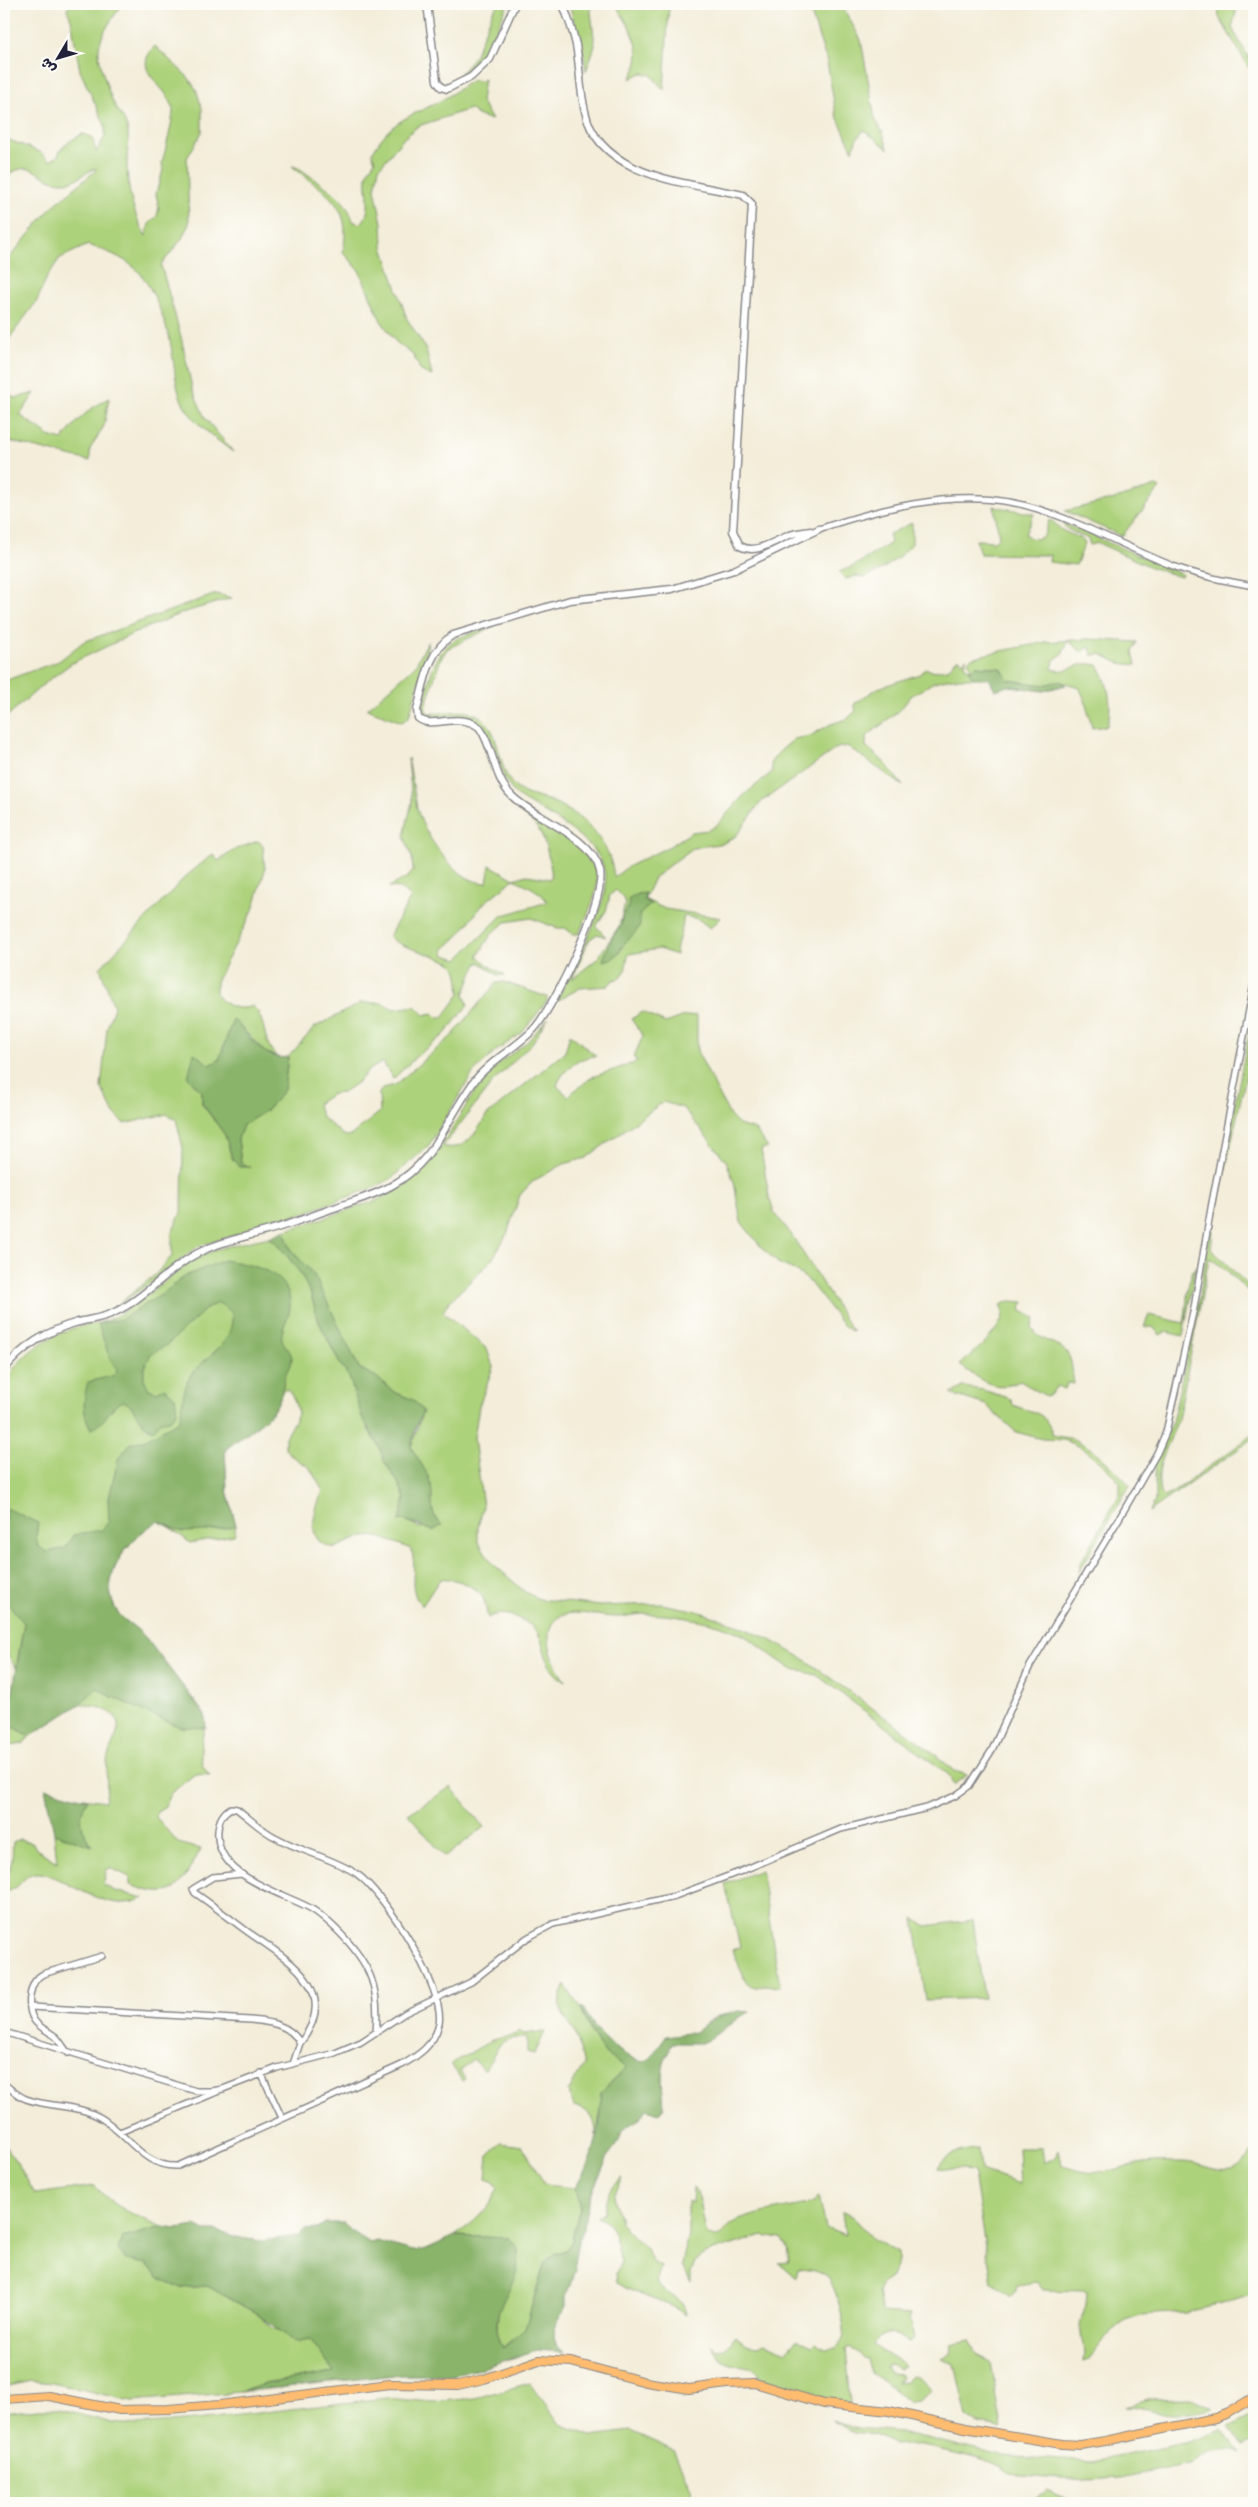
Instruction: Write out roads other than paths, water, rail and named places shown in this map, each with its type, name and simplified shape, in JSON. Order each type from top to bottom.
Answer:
[{"type":"main road","points":[[4,2399],[48,2396],[120,2410],[168,2409],[219,2405],[390,2384],[458,2385],[484,2379],[532,2362],[546,2360],[571,2362],[646,2382],[688,2389],[727,2384],[755,2384],[824,2404],[889,2411],[965,2428],[1081,2445],[1215,2418],[1228,2413],[1254,2397]]},
{"type":"street","points":[[427,4],[437,81],[446,89],[471,77],[490,59],[516,4]]},
{"type":"street","points":[[563,4],[577,49],[585,113],[589,124],[603,144],[632,168],[650,174],[743,195],[752,204],[735,474],[734,536],[740,546],[750,549],[762,547],[793,534],[819,529]]},
{"type":"street","points":[[4,1370],[26,1348],[56,1330],[77,1322],[102,1317],[121,1309],[201,1251],[367,1197],[395,1184],[430,1153],[477,1078],[490,1064],[524,1039],[544,1018],[565,976],[594,907],[600,889],[600,871],[594,857],[584,846],[522,804],[507,791],[479,727],[462,719],[428,722],[418,718],[417,710],[432,658],[441,644],[453,635],[570,600],[664,590],[725,573],[819,529],[859,516],[911,504],[970,500],[1009,502],[1064,519],[1173,566],[1254,586]]},
{"type":"street","points":[[120,2132],[189,2105],[261,2073],[348,2048],[405,2013],[471,1982],[527,1938],[553,1924],[675,1896],[841,1830],[915,1812],[941,1803],[955,1796],[974,1780],[992,1750],[1030,1666],[1120,1517],[1157,1453],[1166,1432],[1194,1308],[1254,984]]},
{"type":"street","points":[[4,2084],[24,2098],[93,2114],[120,2132],[139,2152],[153,2162],[166,2166],[178,2166],[418,2056],[431,2041],[438,2024],[437,1998],[412,1946],[385,1903],[367,1882],[355,1873],[277,1839],[237,1809],[231,1808],[222,1816],[217,1840],[222,1854],[242,1874],[264,1888],[312,1909],[340,1933],[366,1967],[375,1987],[378,2003],[376,2032]]},
{"type":"street","points":[[242,1874],[213,1877],[193,1889],[225,1915],[288,1958],[300,1970],[310,1987],[315,2009],[314,2021],[300,2043],[293,2064]]},
{"type":"street","points":[[68,2053],[56,2037],[36,2023],[33,2018],[32,1987],[36,1977],[102,1956]]},
{"type":"street","points":[[32,2007],[266,2022],[289,2030],[300,2043]]},
{"type":"street","points":[[4,2032],[68,2053],[196,2090],[212,2091],[223,2089]]},
{"type":"street","points":[[261,2073],[282,2118]]}]
